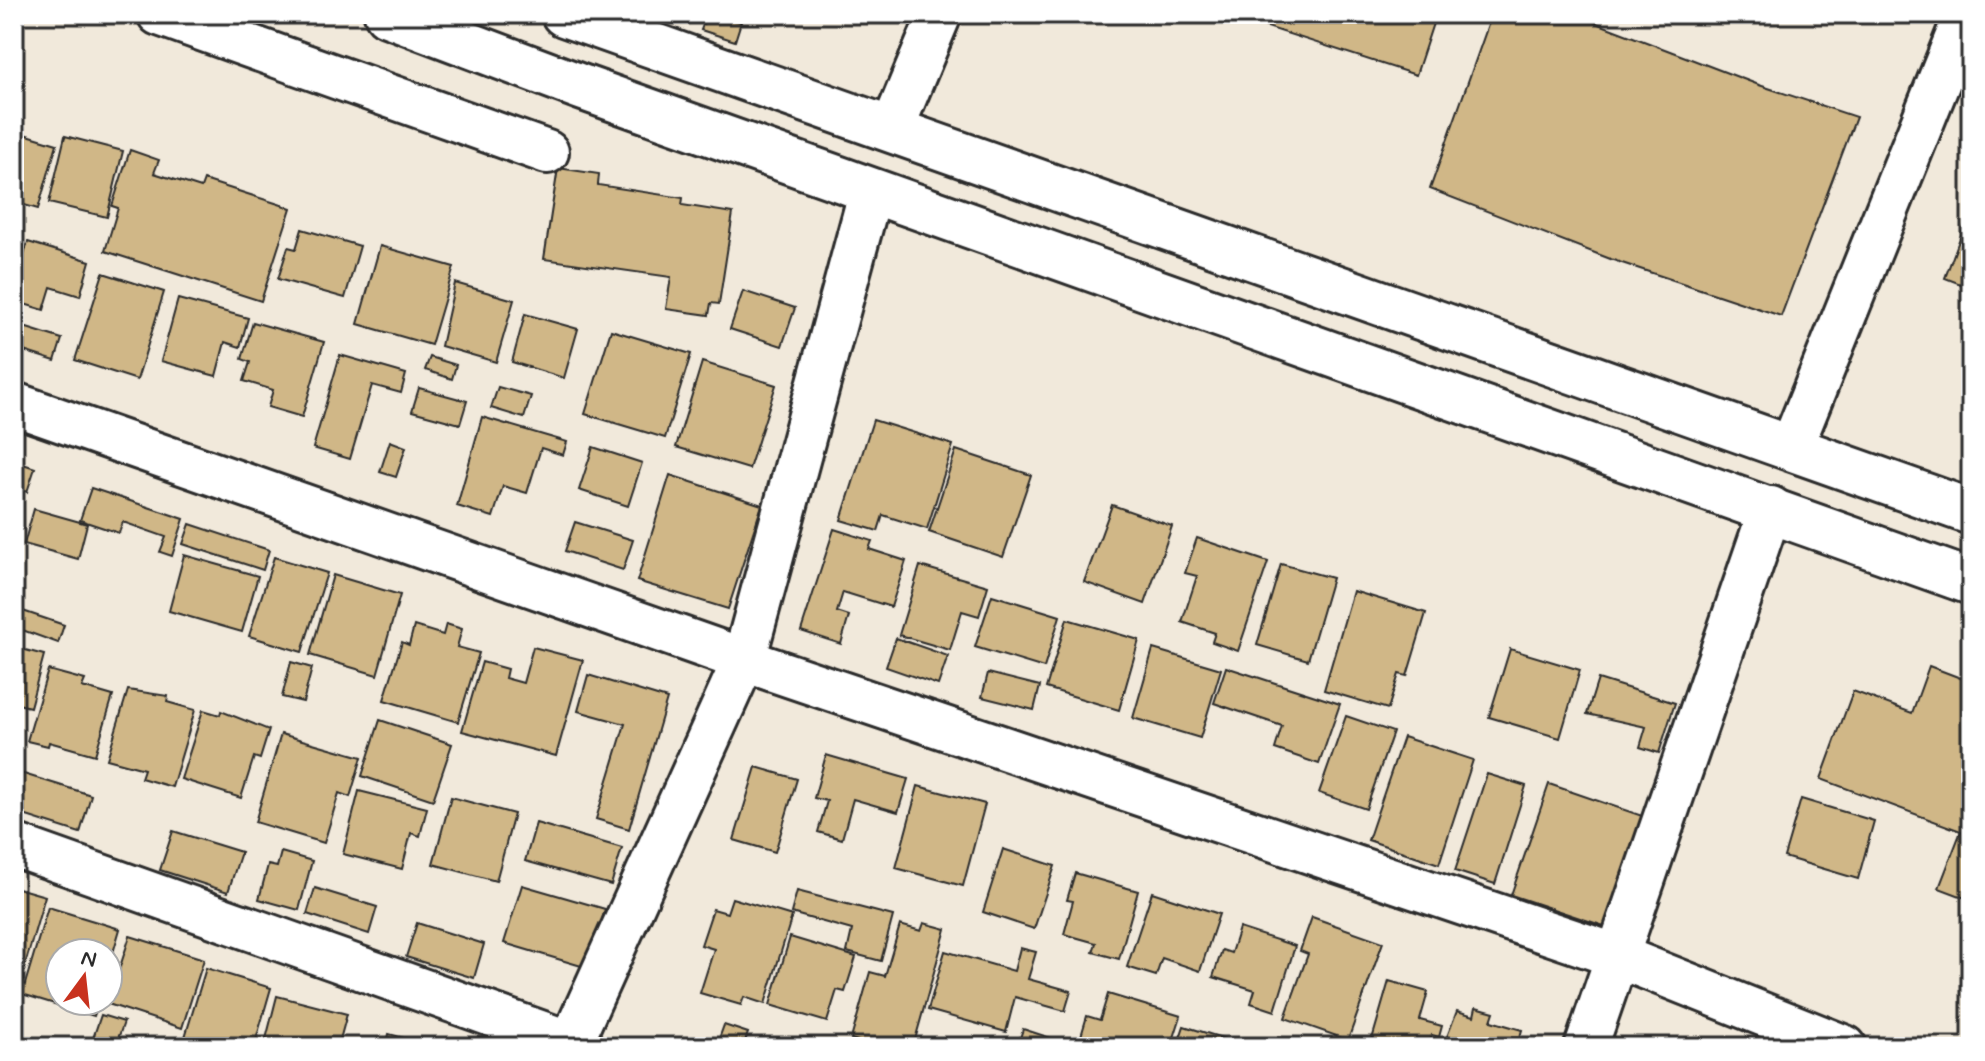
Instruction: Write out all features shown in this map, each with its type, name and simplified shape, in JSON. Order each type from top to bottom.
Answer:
[{"type":"main road","points":[[412,18],[581,87],[1771,508],[1971,582]]},
{"type":"main road","points":[[581,87],[574,60],[581,21],[1792,446],[1971,512]]},
{"type":"street","points":[[159,14],[547,152]]},
{"type":"street","points":[[892,129],[940,14]]},
{"type":"street","points":[[1792,446],[1966,14]]},
{"type":"street","points":[[14,845],[574,1046],[744,660],[871,190]]},
{"type":"street","points":[[14,404],[744,660],[1617,956],[1845,1047]]},
{"type":"street","points":[[1586,1047],[1771,508]]},
{"type":"building","points":[[707,14],[735,14],[733,20],[741,22],[735,41],[701,30]]},
{"type":"building","points":[[1227,14],[1436,14],[1416,75]]},
{"type":"building","points":[[1492,14],[1573,14],[1759,85],[1856,117],[1781,316],[1613,260],[1430,189]]},
{"type":"building","points":[[14,131],[57,144],[38,209],[14,202]]},
{"type":"building","points":[[65,136],[123,151],[107,217],[49,203]]},
{"type":"building","points":[[130,150],[159,160],[154,173],[201,188],[204,180],[291,208],[261,301],[105,251],[118,208],[112,206]]},
{"type":"building","points":[[558,168],[599,174],[598,185],[683,198],[682,205],[733,213],[719,304],[711,303],[709,315],[666,309],[671,277],[544,259]]},
{"type":"building","points":[[1971,208],[1971,288],[1945,278]]},
{"type":"building","points":[[302,229],[360,246],[345,298],[278,279],[288,247],[296,249]]},
{"type":"building","points":[[28,242],[90,261],[80,296],[51,287],[44,310],[14,301],[14,287]]},
{"type":"building","points":[[380,246],[454,267],[431,345],[358,324]]},
{"type":"building","points":[[103,273],[164,292],[137,380],[75,360]]},
{"type":"building","points":[[455,283],[514,300],[496,362],[441,346]]},
{"type":"building","points":[[743,291],[795,308],[782,346],[730,329]]},
{"type":"building","points":[[178,299],[248,318],[240,347],[225,342],[216,376],[161,361]]},
{"type":"building","points":[[525,314],[578,329],[564,378],[512,362]]},
{"type":"building","points":[[253,322],[324,342],[302,417],[268,407],[273,390],[244,381],[250,362],[242,359]]},
{"type":"building","points":[[14,324],[62,339],[55,361],[14,348]]},
{"type":"building","points":[[611,330],[691,354],[665,438],[585,414]]},
{"type":"building","points":[[340,355],[406,374],[401,393],[372,385],[350,459],[313,448]]},
{"type":"building","points":[[430,357],[456,365],[452,379],[425,370]]},
{"type":"building","points":[[702,362],[776,385],[749,469],[676,447]]},
{"type":"building","points":[[498,387],[531,396],[524,418],[491,408]]},
{"type":"building","points":[[419,388],[467,401],[460,424],[412,411]]},
{"type":"building","points":[[482,417],[567,442],[563,455],[541,448],[527,493],[503,486],[493,517],[457,506]]},
{"type":"building","points":[[873,420],[953,445],[927,529],[883,515],[878,531],[841,520]]},
{"type":"building","points":[[390,441],[406,447],[396,477],[380,472]]},
{"type":"building","points":[[593,447],[642,463],[628,506],[579,490]]},
{"type":"building","points":[[956,450],[1031,475],[1003,557],[929,532]]},
{"type":"building","points":[[14,461],[35,468],[27,492],[14,487]]},
{"type":"building","points":[[670,475],[762,505],[728,609],[637,581]]},
{"type":"building","points":[[91,488],[184,519],[172,556],[160,552],[166,537],[123,522],[119,533],[80,520]]},
{"type":"building","points":[[1112,505],[1172,526],[1145,604],[1084,582]]},
{"type":"building","points":[[34,509],[87,524],[78,559],[24,544]]},
{"type":"building","points":[[575,522],[633,540],[623,570],[565,551]]},
{"type":"building","points":[[190,524],[269,550],[263,570],[183,544]]},
{"type":"building","points":[[834,529],[872,541],[869,549],[906,561],[891,607],[843,592],[837,612],[849,616],[841,644],[801,631]]},
{"type":"building","points":[[1197,538],[1268,562],[1238,651],[1212,642],[1215,633],[1182,622],[1197,576],[1185,573]]},
{"type":"building","points":[[184,555],[258,576],[242,632],[169,611]]},
{"type":"building","points":[[274,557],[327,573],[302,652],[249,636]]},
{"type":"building","points":[[1281,564],[1332,578],[1308,660],[1257,645]]},
{"type":"building","points":[[920,566],[988,586],[979,616],[962,611],[950,650],[899,635]]},
{"type":"building","points":[[333,575],[400,595],[377,675],[310,655]]},
{"type":"building","points":[[1353,591],[1426,613],[1407,676],[1399,674],[1388,709],[1324,690]]},
{"type":"building","points":[[992,595],[1060,616],[1044,668],[975,647]]},
{"type":"building","points":[[14,608],[64,625],[58,643],[14,627]]},
{"type":"building","points":[[1067,619],[1139,640],[1119,710],[1046,688]]},
{"type":"building","points":[[446,624],[462,629],[457,647],[479,653],[458,722],[384,700],[402,642],[409,645],[414,626],[443,635]]},
{"type":"building","points":[[896,638],[948,656],[938,685],[886,667]]},
{"type":"building","points":[[14,647],[44,655],[30,707],[14,703]]},
{"type":"building","points":[[533,647],[583,660],[556,756],[462,731],[482,662],[507,669],[505,678],[523,683]]},
{"type":"building","points":[[1153,649],[1221,669],[1200,738],[1133,718]]},
{"type":"building","points":[[1510,649],[1580,670],[1560,738],[1489,717]]},
{"type":"building","points":[[291,662],[312,668],[303,702],[282,697]]},
{"type":"building","points":[[1929,666],[1971,682],[1971,900],[1939,888],[1961,831],[1821,779],[1853,691],[1912,713]]},
{"type":"building","points":[[1226,667],[1340,704],[1319,764],[1275,749],[1282,726],[1214,703]]},
{"type":"building","points":[[48,670],[85,680],[82,687],[113,696],[95,755],[49,742],[48,746],[27,741]]},
{"type":"building","points":[[988,673],[1040,686],[1034,710],[982,697]]},
{"type":"building","points":[[588,675],[667,699],[629,829],[596,819],[625,724],[578,711]]},
{"type":"building","points":[[1598,679],[1675,703],[1659,753],[1640,747],[1646,727],[1587,714]]},
{"type":"building","points":[[128,690],[168,696],[167,702],[195,710],[172,787],[141,778],[144,769],[107,759]]},
{"type":"building","points":[[203,710],[220,715],[221,711],[269,730],[260,759],[254,757],[241,798],[181,779]]},
{"type":"building","points":[[1346,716],[1393,732],[1366,809],[1319,793]]},
{"type":"building","points":[[380,720],[452,744],[433,800],[362,776]]},
{"type":"building","points":[[281,734],[362,757],[350,797],[339,793],[324,843],[255,822]]},
{"type":"building","points":[[1403,737],[1473,760],[1439,864],[1368,840]]},
{"type":"building","points":[[826,755],[908,779],[898,812],[853,799],[842,839],[818,832],[827,801],[814,798]]},
{"type":"building","points":[[756,767],[797,779],[775,852],[734,840]]},
{"type":"building","points":[[14,771],[91,795],[80,833],[14,812]]},
{"type":"building","points":[[1487,774],[1526,786],[1495,884],[1455,871]]},
{"type":"building","points":[[1549,784],[1654,820],[1616,930],[1511,895]]},
{"type":"building","points":[[918,786],[985,804],[963,886],[896,868]]},
{"type":"building","points":[[359,791],[427,808],[420,836],[411,833],[402,869],[343,854]]},
{"type":"building","points":[[451,797],[514,814],[496,881],[433,864]]},
{"type":"building","points":[[1801,799],[1874,821],[1858,879],[1784,857]]},
{"type":"building","points":[[536,823],[622,848],[611,885],[525,861]]},
{"type":"building","points":[[173,831],[241,852],[228,892],[160,870]]},
{"type":"building","points":[[1003,849],[1055,866],[1034,929],[983,912]]},
{"type":"building","points":[[281,852],[312,861],[299,910],[259,899],[268,865],[277,867]]},
{"type":"building","points":[[1075,873],[1138,891],[1119,959],[1093,952],[1096,943],[1064,934],[1073,901],[1067,900]]},
{"type":"building","points":[[522,885],[605,909],[588,968],[504,943]]},
{"type":"building","points":[[14,887],[45,896],[14,1003]]},
{"type":"building","points":[[315,888],[377,907],[369,934],[307,914]]},
{"type":"building","points":[[797,891],[893,916],[881,961],[847,952],[852,930],[791,913]]},
{"type":"building","points":[[1152,892],[1219,914],[1200,971],[1162,958],[1156,976],[1127,967]]},
{"type":"building","points":[[732,898],[792,916],[765,1004],[744,997],[741,1005],[700,993],[714,949],[701,945],[713,909],[727,913]]},
{"type":"building","points":[[48,907],[120,929],[118,937],[44,937],[44,1001],[22,994]]},
{"type":"building","points":[[1312,917],[1383,942],[1348,1040],[1285,1018],[1308,954],[1300,951]]},
{"type":"building","points":[[417,923],[484,944],[474,978],[406,957]]},
{"type":"building","points":[[924,923],[946,929],[913,1047],[881,1047],[851,1039],[870,972],[885,976],[900,925],[921,931]]},
{"type":"building","points":[[1239,928],[1295,946],[1275,1011],[1251,1003],[1255,990],[1213,977],[1222,950],[1231,953]]},
{"type":"building","points":[[130,936],[204,959],[182,1028],[124,1009],[124,955]]},
{"type":"building","points":[[790,937],[856,957],[845,992],[837,990],[827,1022],[770,1005]]},
{"type":"building","points":[[1020,948],[1036,952],[1028,979],[1071,991],[1065,1011],[1015,997],[1006,1032],[928,1010],[945,951],[1014,971]]},
{"type":"building","points":[[206,968],[271,988],[254,1047],[182,1047]]},
{"type":"building","points":[[1389,981],[1428,992],[1420,1020],[1442,1026],[1439,1037],[1432,1035],[1428,1047],[1387,1047],[1371,1043]]},
{"type":"building","points":[[1108,994],[1181,1016],[1171,1047],[1092,1047],[1079,1043],[1087,1016],[1100,1020]]},
{"type":"building","points":[[277,996],[347,1014],[338,1047],[264,1047]]},
{"type":"building","points":[[1476,1007],[1494,1012],[1491,1021],[1522,1030],[1517,1047],[1443,1047],[1457,1011],[1474,1016]]},
{"type":"building","points":[[100,1017],[124,1022],[115,1047],[90,1047]]},
{"type":"building","points":[[724,1025],[748,1033],[743,1047],[716,1047]]},
{"type":"building","points":[[1184,1026],[1241,1044],[1240,1047],[1177,1047]]},
{"type":"building","points":[[1023,1029],[1078,1047],[1017,1047]]},
{"type":"building","points":[[389,1034],[437,1047],[386,1047]]}]
